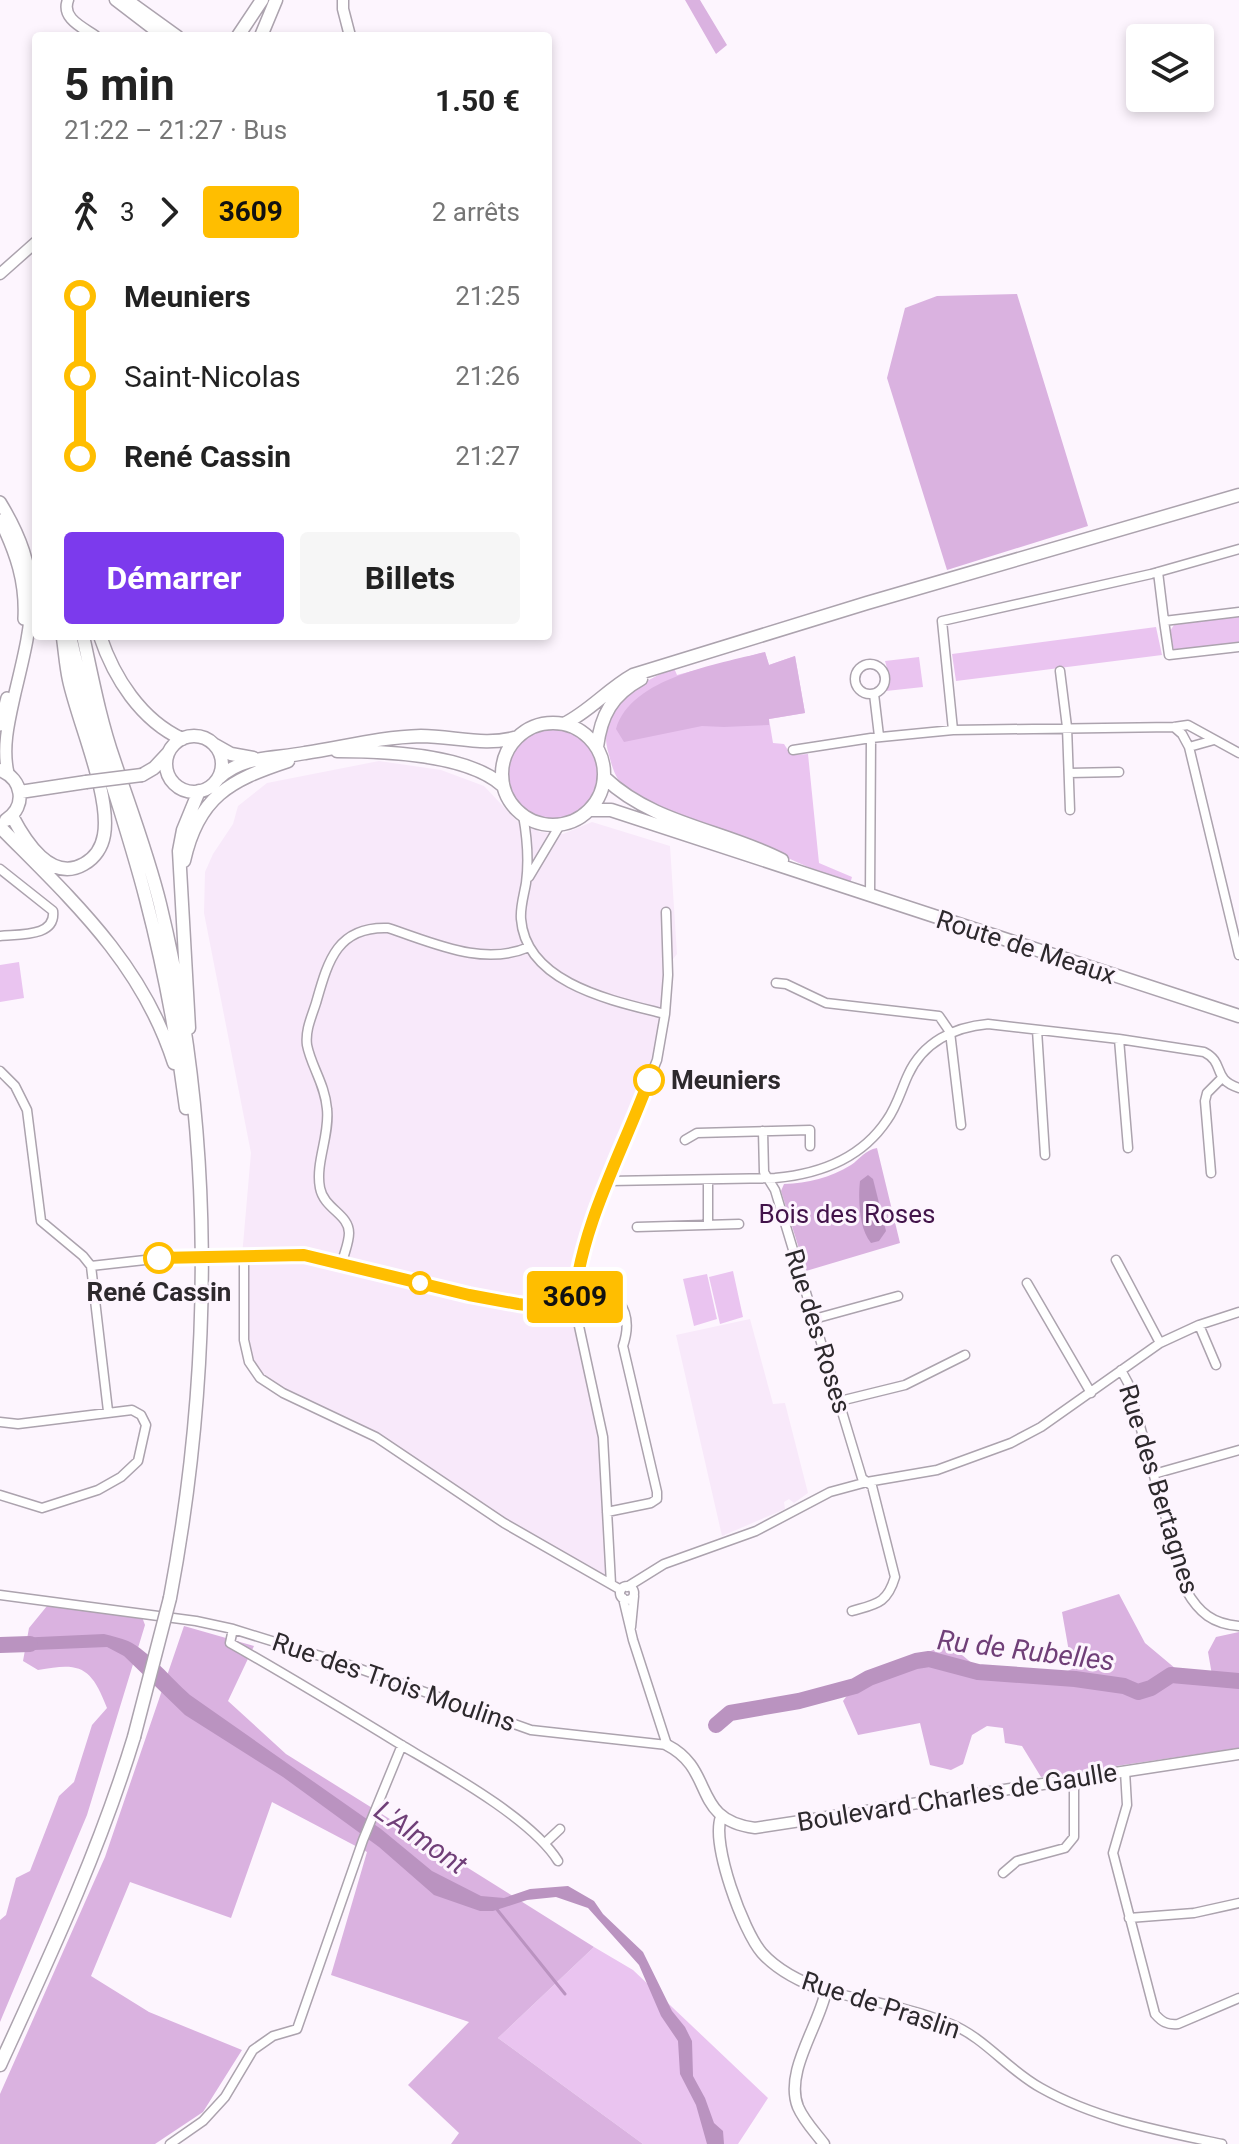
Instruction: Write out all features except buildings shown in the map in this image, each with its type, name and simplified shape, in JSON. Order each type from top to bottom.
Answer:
[{"type":"main road","points":[[241,32],[262,0]]},
{"type":"main road","points":[[263,32],[276,0]]},
{"type":"main road","points":[[564,724],[589,709],[624,680],[668,664],[1239,495]]},
{"type":"main road","points":[[0,502],[22,543],[32,588]]},
{"type":"main road","points":[[0,520],[16,553],[25,604],[19,647],[0,725]]},
{"type":"main road","points":[[4,822],[20,801],[18,785],[4,772],[4,755],[30,632],[32,609]]},
{"type":"main road","points":[[4,822],[48,863],[60,868],[76,868],[85,864],[93,858],[102,843],[104,810],[69,680],[64,640]]},
{"type":"main road","points":[[71,640],[93,725],[146,900],[175,1025],[188,1116],[194,1244],[192,1373],[181,1492],[166,1597]]},
{"type":"main road","points":[[84,640],[113,757],[140,830],[160,905],[190,1065]]},
{"type":"main road","points":[[102,640],[113,668],[130,696],[166,731],[182,739]]},
{"type":"main road","points":[[318,751],[378,752],[422,757],[480,772],[503,786],[509,800],[523,815],[541,824],[560,825],[574,821],[590,810],[601,794],[605,778],[597,747],[603,716],[615,698],[668,664]]},
{"type":"main road","points":[[20,792],[142,775],[190,791],[199,791],[207,789],[238,764],[257,758],[301,754],[382,739],[430,737],[491,742],[518,737],[538,725],[564,724],[585,734],[597,747]]},
{"type":"main road","points":[[142,775],[154,768],[182,739],[200,736],[231,754],[257,758]]},
{"type":"main road","points":[[503,786],[504,760],[518,737]]},
{"type":"main road","points":[[215,745],[222,761],[219,778]]},
{"type":"main road","points":[[170,751],[167,769],[175,784]]},
{"type":"main road","points":[[180,878],[190,837],[201,814],[213,800],[223,790],[258,770],[287,762],[301,754]]},
{"type":"main road","name":"Route de Meaux","points":[[605,778],[616,789],[649,808],[704,832],[745,843],[813,877]]},
{"type":"main road","points":[[0,2065],[81,1889],[109,1815],[166,1597],[191,1466],[200,1331],[201,1225],[180,838],[199,791]]},
{"type":"main road","name":"Route de Meaux","points":[[590,810],[611,810],[1239,1016]]},
{"type":"main road","points":[[4,822],[94,923],[122,959],[153,1008],[165,1034],[188,1116]]},
{"type":"main road","points":[[0,2048],[72,1891],[131,1736]]},
{"type":"street","points":[[68,0],[68,16],[90,32]]},
{"type":"street","points":[[115,0],[157,32]]},
{"type":"street","points":[[128,0],[172,32]]},
{"type":"street","points":[[343,0],[349,32]]},
{"type":"street","points":[[0,274],[32,246]]},
{"type":"street","points":[[953,730],[942,621],[1158,572],[1239,549]]},
{"type":"street","points":[[1158,572],[1169,655],[1239,647]]},
{"type":"street","points":[[1164,621],[1239,612]]},
{"type":"street","points":[[1060,671],[1067,727],[1070,810]]},
{"type":"street","points":[[870,896],[874,694]]},
{"type":"street","points":[[793,750],[875,737],[953,730],[1188,725],[1239,753]]},
{"type":"street","points":[[1174,727],[1189,747],[1239,955]]},
{"type":"street","points":[[1189,747],[1214,740]]},
{"type":"street","points":[[1069,773],[1119,772]]},
{"type":"street","points":[[523,815],[527,838],[521,920],[529,947],[541,963],[567,984],[665,1014]]},
{"type":"street","points":[[526,881],[560,825]]},
{"type":"street","points":[[0,869],[53,911],[54,920],[43,931],[0,936]]},
{"type":"street","points":[[611,1584],[603,1437],[574,1303],[581,1254],[657,1060],[668,975],[666,912]]},
{"type":"street","points":[[342,1263],[349,1228],[346,1220],[326,1202],[321,1192],[320,1175],[328,1129],[327,1108],[321,1077],[307,1045],[307,1032],[330,961],[340,945],[354,932],[373,927],[388,928],[483,956],[502,956],[529,947]]},
{"type":"street","points":[[776,983],[786,984],[826,1003],[939,1016],[950,1032],[961,1125]]},
{"type":"street","points":[[609,1181],[770,1178],[812,1173],[829,1167],[858,1151],[886,1123],[916,1061],[932,1044],[950,1032],[967,1026],[988,1024],[1204,1052],[1212,1056],[1221,1079],[1239,1088]]},
{"type":"street","points":[[1037,1030],[1045,1155]]},
{"type":"street","points":[[1119,1039],[1128,1148]]},
{"type":"street","points":[[0,1071],[15,1086],[27,1110],[41,1221],[91,1266],[108,1411]]},
{"type":"street","points":[[1211,1173],[1205,1101],[1207,1093],[1221,1079]]},
{"type":"street","points":[[685,1140],[697,1133],[810,1130],[810,1146]]},
{"type":"street","name":"Rue des Roses","points":[[763,1131],[764,1172],[770,1178],[862,1478],[872,1486],[895,1577],[891,1591],[880,1602],[852,1611]]},
{"type":"street","points":[[708,1180],[708,1225]]},
{"type":"street","points":[[637,1227],[739,1224]]},
{"type":"street","points":[[244,1255],[244,1340],[249,1362],[260,1378],[283,1393],[376,1437],[504,1523],[628,1593]]},
{"type":"street","points":[[91,1266],[172,1257],[304,1255],[518,1304],[551,1308],[581,1300],[613,1300],[622,1305],[628,1330],[623,1346],[657,1499],[607,1512]]},
{"type":"street","points":[[1116,1260],[1160,1343]]},
{"type":"street","points":[[1027,1283],[1091,1393]]},
{"type":"street","points":[[814,1319],[898,1296]]},
{"type":"street","points":[[628,1593],[664,1564],[756,1531],[830,1492],[937,1470],[980,1456],[1041,1427],[1160,1343],[1199,1325],[1239,1312]]},
{"type":"street","points":[[1199,1325],[1216,1365]]},
{"type":"street","points":[[840,1401],[905,1385],[965,1355]]},
{"type":"street","name":"Rue des Bertagnes","points":[[1121,1370],[1128,1383],[1186,1590],[1195,1606],[1208,1618],[1221,1624],[1239,1626]]},
{"type":"street","points":[[0,1422],[18,1424],[132,1410],[141,1415],[146,1425],[138,1461],[121,1477],[98,1490],[42,1508],[0,1495]]},
{"type":"street","points":[[1154,1474],[1239,1450]]},
{"type":"street","points":[[628,1593],[633,1640],[667,1745],[681,1752],[691,1764],[721,1817]]},
{"type":"street","name":"Rue des Trois Moulins","points":[[0,1595],[196,1621],[233,1629],[349,1665],[531,1730],[667,1745]]},
{"type":"street","points":[[233,1629],[230,1643],[300,1682],[486,1798],[545,1843],[558,1861]]},
{"type":"street","points":[[170,2144],[203,2121],[225,2097],[253,2050],[273,2036],[297,2029],[363,1840],[402,1745]]},
{"type":"street","name":"Boulevard Charles de Gaulle","points":[[721,1817],[736,1825],[755,1828],[1239,1754]]},
{"type":"street","points":[[1125,1771],[1127,1805],[1113,1853],[1152,2003],[1160,2021],[1169,2025],[1178,2024],[1239,1998]]},
{"type":"street","points":[[1003,1873],[1017,1861],[1065,1848],[1074,1837],[1074,1779]]},
{"type":"street","name":"Rue de Praslin","points":[[721,1817],[718,1834],[729,1883],[751,1936],[762,1953],[783,1972],[826,1991],[931,2016],[954,2025],[1039,2087],[1120,2121],[1222,2144]]},
{"type":"street","points":[[545,1843],[560,1829]]},
{"type":"street","points":[[1129,1918],[1194,1913],[1239,1903]]},
{"type":"street","points":[[824,2144],[806,2121],[795,2093],[797,2069],[826,1991]]},
{"type":"shaded area","points":[[1239,616],[1239,644],[1174,651],[1170,631],[1174,625]]},
{"type":"shaded area","points":[[1156,627],[1162,655],[956,681],[952,654]]},
{"type":"shaded area","points":[[765,652],[769,665],[795,656],[805,713],[769,719],[773,743],[784,744],[791,755],[808,754],[819,863],[852,877],[850,884],[660,808],[625,787],[613,768],[606,738],[608,723],[613,711],[633,690],[674,668],[677,675]]},
{"type":"shaded area","points":[[919,657],[923,687],[886,691],[890,679],[885,661]]},
{"type":"shaded area","points":[[554,728],[571,732],[586,742],[596,757],[600,774],[596,791],[586,806],[571,816],[554,820],[537,816],[522,806],[512,791],[508,774],[512,757],[522,742],[537,732]]},
{"type":"shaded area","points":[[379,761],[441,770],[484,786],[517,821],[540,832],[563,834],[592,822],[670,846],[677,954],[670,963],[663,1052],[649,1096],[596,1224],[577,1301],[605,1437],[614,1585],[499,1525],[387,1447],[280,1393],[246,1362],[242,1256],[251,1153],[204,913],[205,872],[233,824],[238,806],[267,783]]},
{"type":"shaded area","points":[[19,962],[24,998],[0,1002],[0,965]]},
{"type":"shaded area","points":[[868,1175],[873,1179],[886,1231],[879,1241],[871,1243],[864,1230],[859,1205],[860,1181]]},
{"type":"shaded area","points":[[733,1271],[743,1317],[720,1324],[709,1277]]},
{"type":"shaded area","points":[[707,1274],[717,1319],[694,1326],[683,1279]]},
{"type":"shaded area","points":[[750,1319],[773,1404],[785,1403],[808,1493],[794,1503],[789,1499],[784,1502],[785,1509],[722,1536],[676,1335]]},
{"type":"shaded area","points":[[104,1634],[136,1646],[190,1695],[381,1829],[432,1871],[481,1896],[504,1898],[530,1889],[568,1886],[594,1901],[603,1914],[643,1952],[672,2011],[685,2027],[692,2041],[693,2076],[714,2123],[723,2131],[724,2144],[707,2144],[696,2105],[680,2074],[678,2041],[661,2016],[639,1965],[588,1908],[556,1897],[480,1911],[434,1895],[379,1847],[283,1777],[185,1715],[124,1656],[107,1647],[34,1650],[11,1648],[8,1641]]},
{"type":"shaded area","points":[[594,1947],[633,1970],[768,2098],[738,2144],[643,2144],[498,2038]]},
{"type":"green space","points":[[685,0],[700,0],[727,45],[716,54]]},
{"type":"green space","points":[[1017,294],[1088,526],[947,570],[887,378],[905,308],[937,296]]},
{"type":"green space","points":[[765,652],[769,665],[795,656],[805,713],[769,719],[769,725],[702,726],[624,742],[616,729],[625,711],[658,685],[702,668]]},
{"type":"green space","name":"Bois des Roses","points":[[877,1148],[900,1243],[806,1271],[781,1191],[784,1184],[810,1181],[835,1173]]},
{"type":"green space","points":[[1119,1594],[1145,1643],[1176,1669],[1212,1675],[1208,1652],[1216,1637],[1239,1632],[1239,1748],[1041,1777],[1022,1746],[1005,1743],[1003,1728],[987,1726],[972,1735],[963,1764],[951,1770],[930,1765],[920,1723],[858,1735],[843,1701],[860,1678],[949,1644],[974,1665],[1061,1674],[1072,1669],[1062,1612]]},
{"type":"green space","points":[[47,1606],[142,1617],[145,1625],[87,1815],[0,2022],[0,1920],[6,1915],[16,1878],[30,1871],[59,1796],[74,1782],[92,1725],[107,1708],[95,1683],[82,1670],[64,1667],[38,1670],[23,1661],[29,1628]]},
{"type":"green space","points":[[184,1626],[254,1646],[228,1701],[286,1754],[594,1947],[498,2038],[643,2144],[451,2144],[459,2133],[408,2085],[469,2022],[331,1975],[367,1852],[272,1802],[231,1918],[130,1882],[91,1976],[149,2012],[242,2050],[203,2112],[155,2144],[0,2144],[0,2094],[105,1857]]},
{"type":"waterway","name":"L'Almont","points":[[0,1645],[30,1644]]},
{"type":"waterway","name":"Ru de Rubelles","points":[[716,1725],[730,1713],[799,1701],[855,1686],[869,1678],[929,1659],[978,1672],[1075,1679],[1124,1686],[1138,1692],[1171,1675],[1239,1681]]},
{"type":"waterway","points":[[495,1907],[565,1994]]},
{"type":"bus line","name":"3609","points":[[159,1258],[304,1255],[469,1295],[551,1308],[570,1306],[574,1303],[578,1268],[590,1225],[649,1080]]},
{"type":"place","name":"Meuniers","points":[[649,1080]]},
{"type":"place","name":"René Cassin","points":[[159,1258]]}]
